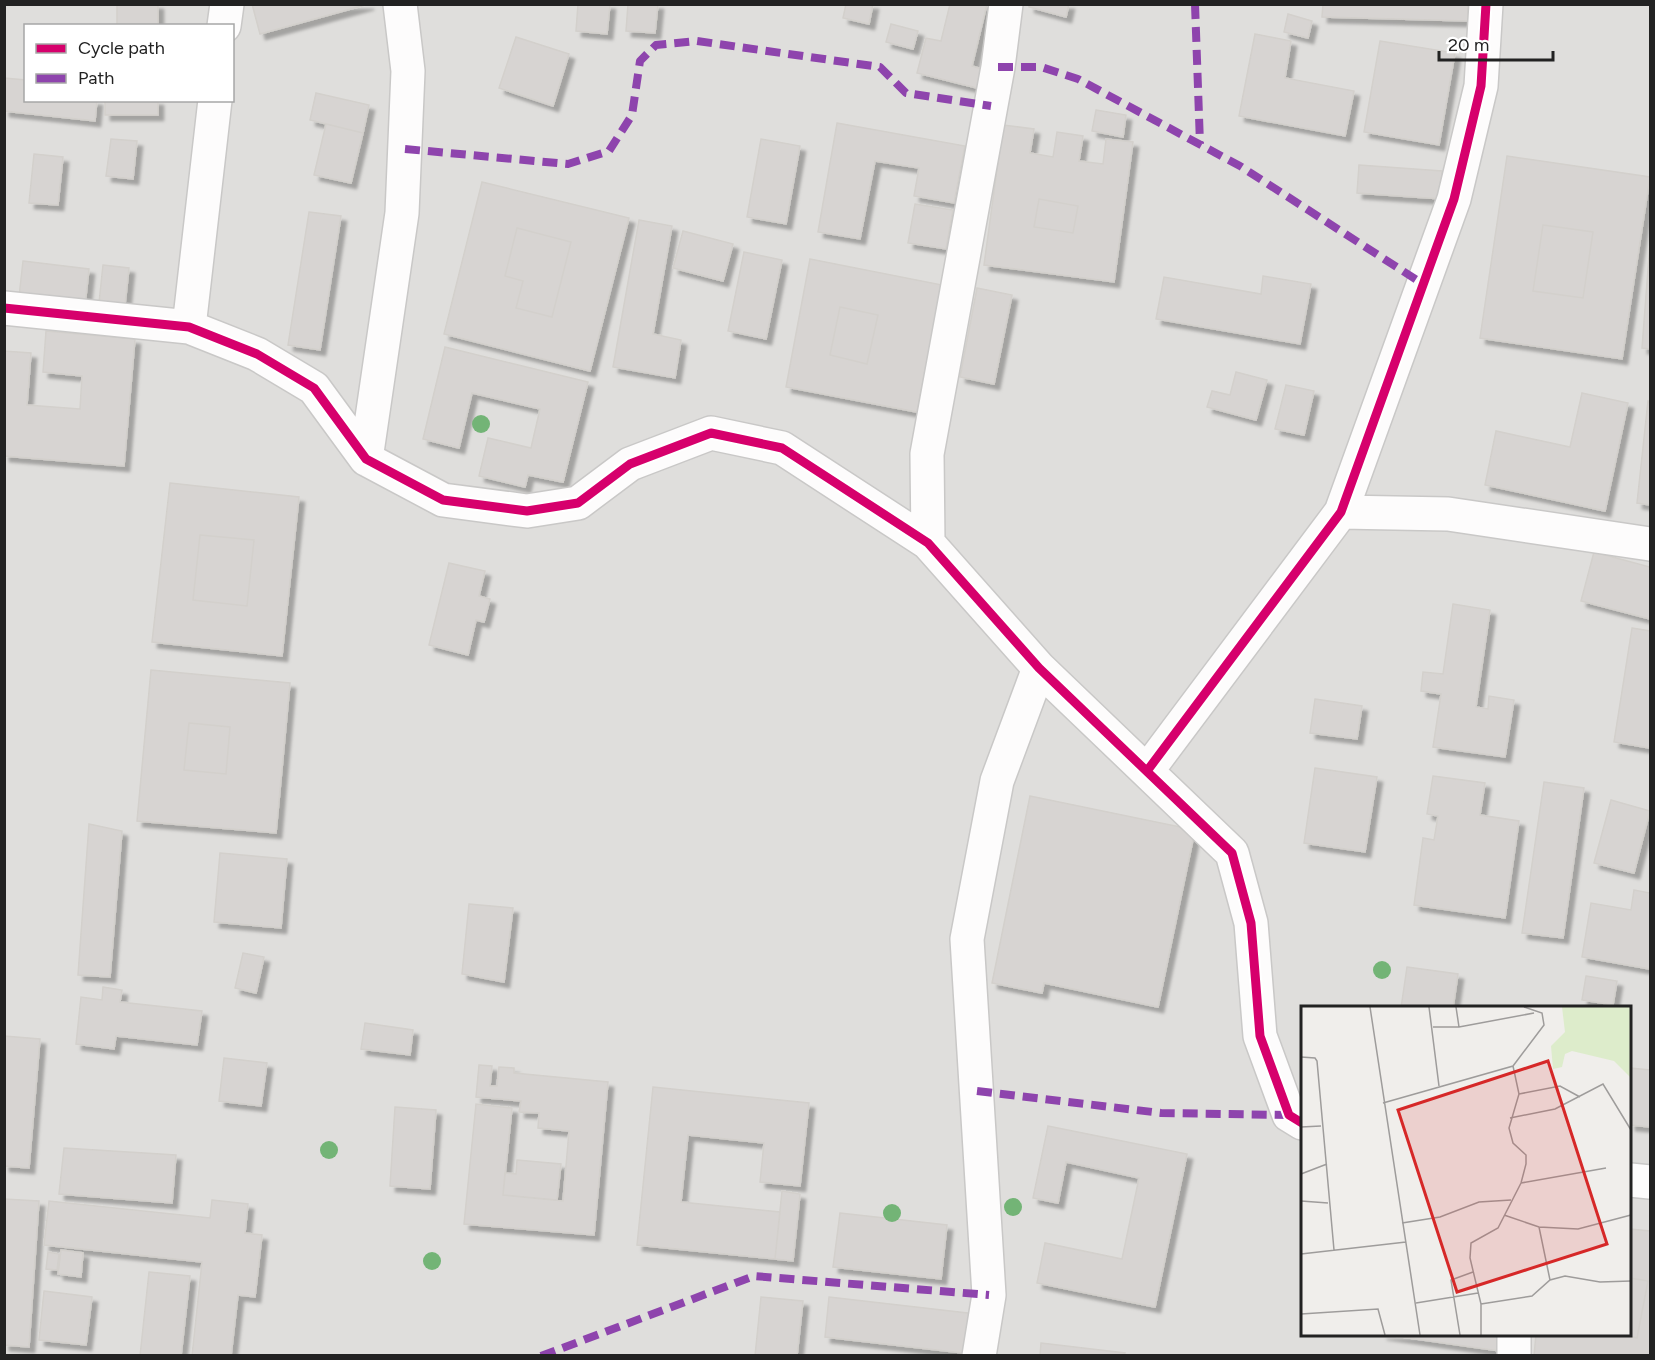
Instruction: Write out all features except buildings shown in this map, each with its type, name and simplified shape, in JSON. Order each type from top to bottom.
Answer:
[{"type":"street","points":[[224,24],[227,4]]},
{"type":"street","points":[[366,459],[402,213],[408,71],[400,4]]},
{"type":"street","points":[[928,543],[927,454],[998,67],[1006,4]]},
{"type":"street","points":[[1147,771],[1341,512],[1454,199],[1480,87],[1486,4]]},
{"type":"street","points":[[189,327],[215,102]]},
{"type":"street","points":[[4,308],[189,327],[257,354],[314,388],[366,459],[442,500],[527,512],[578,502],[630,464],[711,433],[782,448],[928,543],[1039,668],[1232,853],[1251,923],[1260,1036],[1289,1115],[1301,1122]]},
{"type":"street","points":[[1341,512],[1448,514],[1650,544]]},
{"type":"street","points":[[979,1356],[989,1295],[967,939],[997,781],[1039,668]]},
{"type":"street","points":[[1631,1180],[1650,1182]]},
{"type":"street","points":[[1514,1336],[1514,1356]]},
{"type":"shaded area","points":[[5,5],[1650,5],[1650,1355],[5,1355]]},
{"type":"marked path","points":[[1195,4],[1200,144]]},
{"type":"marked path","points":[[405,149],[568,164],[609,151],[632,115],[640,61],[656,45],[697,41],[880,67],[906,93],[991,106]]},
{"type":"marked path","points":[[998,67],[1041,67],[1078,79],[1240,166],[1423,284]]},
{"type":"marked path","points":[[977,1091],[1161,1113],[1289,1115]]},
{"type":"marked path","points":[[541,1356],[754,1276],[989,1295]]},
{"type":"cycle path","points":[[1147,771],[1341,512],[1454,199],[1481,86],[1486,4]]},
{"type":"cycle path","points":[[4,308],[189,327],[257,354],[314,388],[366,459],[443,500],[527,511],[578,503],[630,464],[711,433],[782,448],[928,543],[1039,668],[1232,853],[1251,923],[1260,1036],[1289,1115],[1301,1122]]}]
